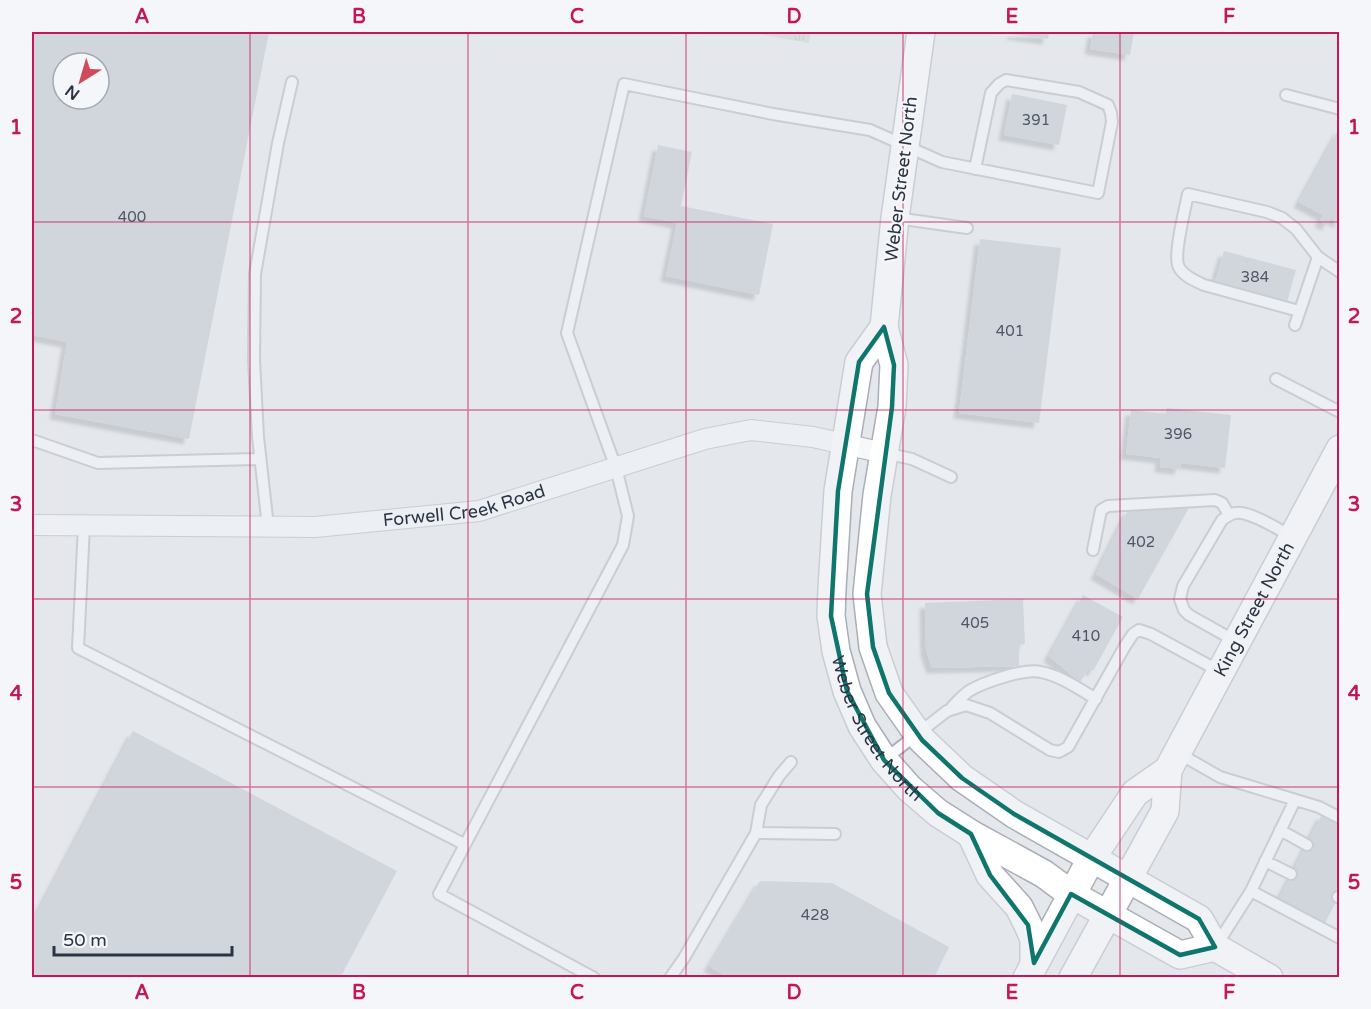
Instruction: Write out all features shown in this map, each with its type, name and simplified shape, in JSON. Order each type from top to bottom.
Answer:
[{"type":"main road","name":"Weber Street North","points":[[921,32],[904,146],[884,327],[894,365],[892,407],[877,495],[867,594],[873,647],[889,693],[918,734],[962,778],[1014,814],[1198,919],[1215,947],[1269,978]]},
{"type":"main road","name":"Weber Street North","points":[[884,327],[859,362],[838,491],[831,616],[836,651],[847,691],[862,726],[884,760],[916,795],[938,813],[971,834],[1044,874],[1071,894],[1180,955],[1215,947]]},
{"type":"main road","name":"King Street North","points":[[1073,978],[1165,811],[1173,761],[1340,449]]},
{"type":"main road","name":"King Street North","points":[[1031,970],[1091,859],[1135,793],[1173,761]]},
{"type":"main road","points":[[971,834],[990,875],[1018,907],[1028,925],[1034,939],[1031,970]]},
{"type":"street","name":"Forwell Creek Road","points":[[32,525],[315,527],[479,511],[705,440],[752,430],[813,437],[884,453]]},
{"type":"lane","points":[[594,978],[439,894],[623,545],[628,516],[616,468],[567,333],[624,84],[773,114],[870,130],[942,162],[975,169],[1098,193],[1112,122],[1108,105],[1079,92],[1006,80],[991,93],[975,169]]},
{"type":"lane","points":[[268,527],[260,459],[254,360],[255,274],[278,142],[292,82]]},
{"type":"lane","points":[[1286,95],[1340,109]]},
{"type":"lane","points":[[1299,311],[1204,285],[1181,271],[1178,265],[1178,252],[1188,194],[1267,212],[1282,218],[1296,229],[1318,257],[1340,272]]},
{"type":"lane","points":[[895,218],[967,228]]},
{"type":"lane","points":[[1295,325],[1318,257]]},
{"type":"lane","points":[[1276,379],[1340,412]]},
{"type":"lane","points":[[32,440],[98,463],[260,459]]},
{"type":"lane","points":[[884,453],[912,459],[951,477]]},
{"type":"lane","points":[[1093,550],[1101,510],[1108,506],[1215,500],[1222,503],[1229,515]]},
{"type":"lane","points":[[1237,642],[1184,610],[1180,599],[1183,586],[1222,520],[1229,515],[1236,512],[1246,513],[1293,537]]},
{"type":"lane","points":[[84,526],[78,648],[464,844]]},
{"type":"lane","points":[[947,711],[966,705],[980,709],[1042,746],[1059,752],[1068,747],[1125,646],[1133,634],[1139,630],[1151,634],[1221,672]]},
{"type":"lane","points":[[884,760],[969,691],[1029,671],[1039,671],[1058,677],[1096,699]]},
{"type":"lane","points":[[1173,761],[1319,807],[1340,818]]},
{"type":"lane","points":[[670,978],[684,958],[756,833],[761,805],[779,776],[791,762]]},
{"type":"lane","points":[[1215,947],[1251,891],[1295,800]]},
{"type":"lane","points":[[1280,830],[1307,845]]},
{"type":"lane","points":[[756,833],[835,834]]},
{"type":"lane","points":[[1265,861],[1291,874]]},
{"type":"lane","points":[[1251,891],[1340,938]]},
{"type":"highlighted area","points":[[884,327],[894,365],[892,407],[867,594],[873,647],[889,693],[922,740],[962,778],[1014,814],[1199,919],[1215,947],[1180,955],[1071,894],[1034,963],[1028,925],[990,875],[971,834],[938,813],[884,760],[847,691],[831,616],[838,491],[859,362]]},
{"type":"green space","points":[[749,32],[811,32],[809,43]]},
{"type":"building","points":[[32,32],[269,32],[189,439],[55,414],[67,342],[32,335]]},
{"type":"building","points":[[1012,32],[1049,32],[1048,39],[1012,34]]},
{"type":"building","points":[[1093,32],[1134,32],[1130,55],[1090,49]]},
{"type":"building","points":[[1012,94],[1067,105],[1059,145],[1004,135]]},
{"type":"building","points":[[1340,127],[1340,223],[1331,218],[1327,225],[1320,221],[1323,215],[1299,202]]},
{"type":"building","points":[[658,145],[692,152],[681,206],[773,224],[759,295],[666,276],[677,223],[644,216]]},
{"type":"building","points":[[980,239],[1061,248],[1039,423],[959,413]]},
{"type":"building","points":[[1224,251],[1296,270],[1287,302],[1215,282]]},
{"type":"building","points":[[1167,408],[1231,415],[1225,468],[1181,463],[1180,469],[1160,467],[1161,458],[1126,454],[1131,410],[1166,414]]},
{"type":"building","points":[[1190,506],[1138,599],[1096,574],[1128,510]]},
{"type":"building","points":[[1083,595],[1123,617],[1093,671],[1089,668],[1080,682],[1049,656]]},
{"type":"building","points":[[1023,599],[1025,644],[1019,645],[1019,666],[932,668],[926,650],[925,603]]},
{"type":"building","points":[[133,731],[397,871],[340,978],[32,978],[32,923]]},
{"type":"building","points":[[1322,814],[1340,823],[1340,894],[1324,925],[1278,901]]},
{"type":"building","points":[[760,881],[832,883],[949,947],[934,978],[729,978],[709,966]]}]
